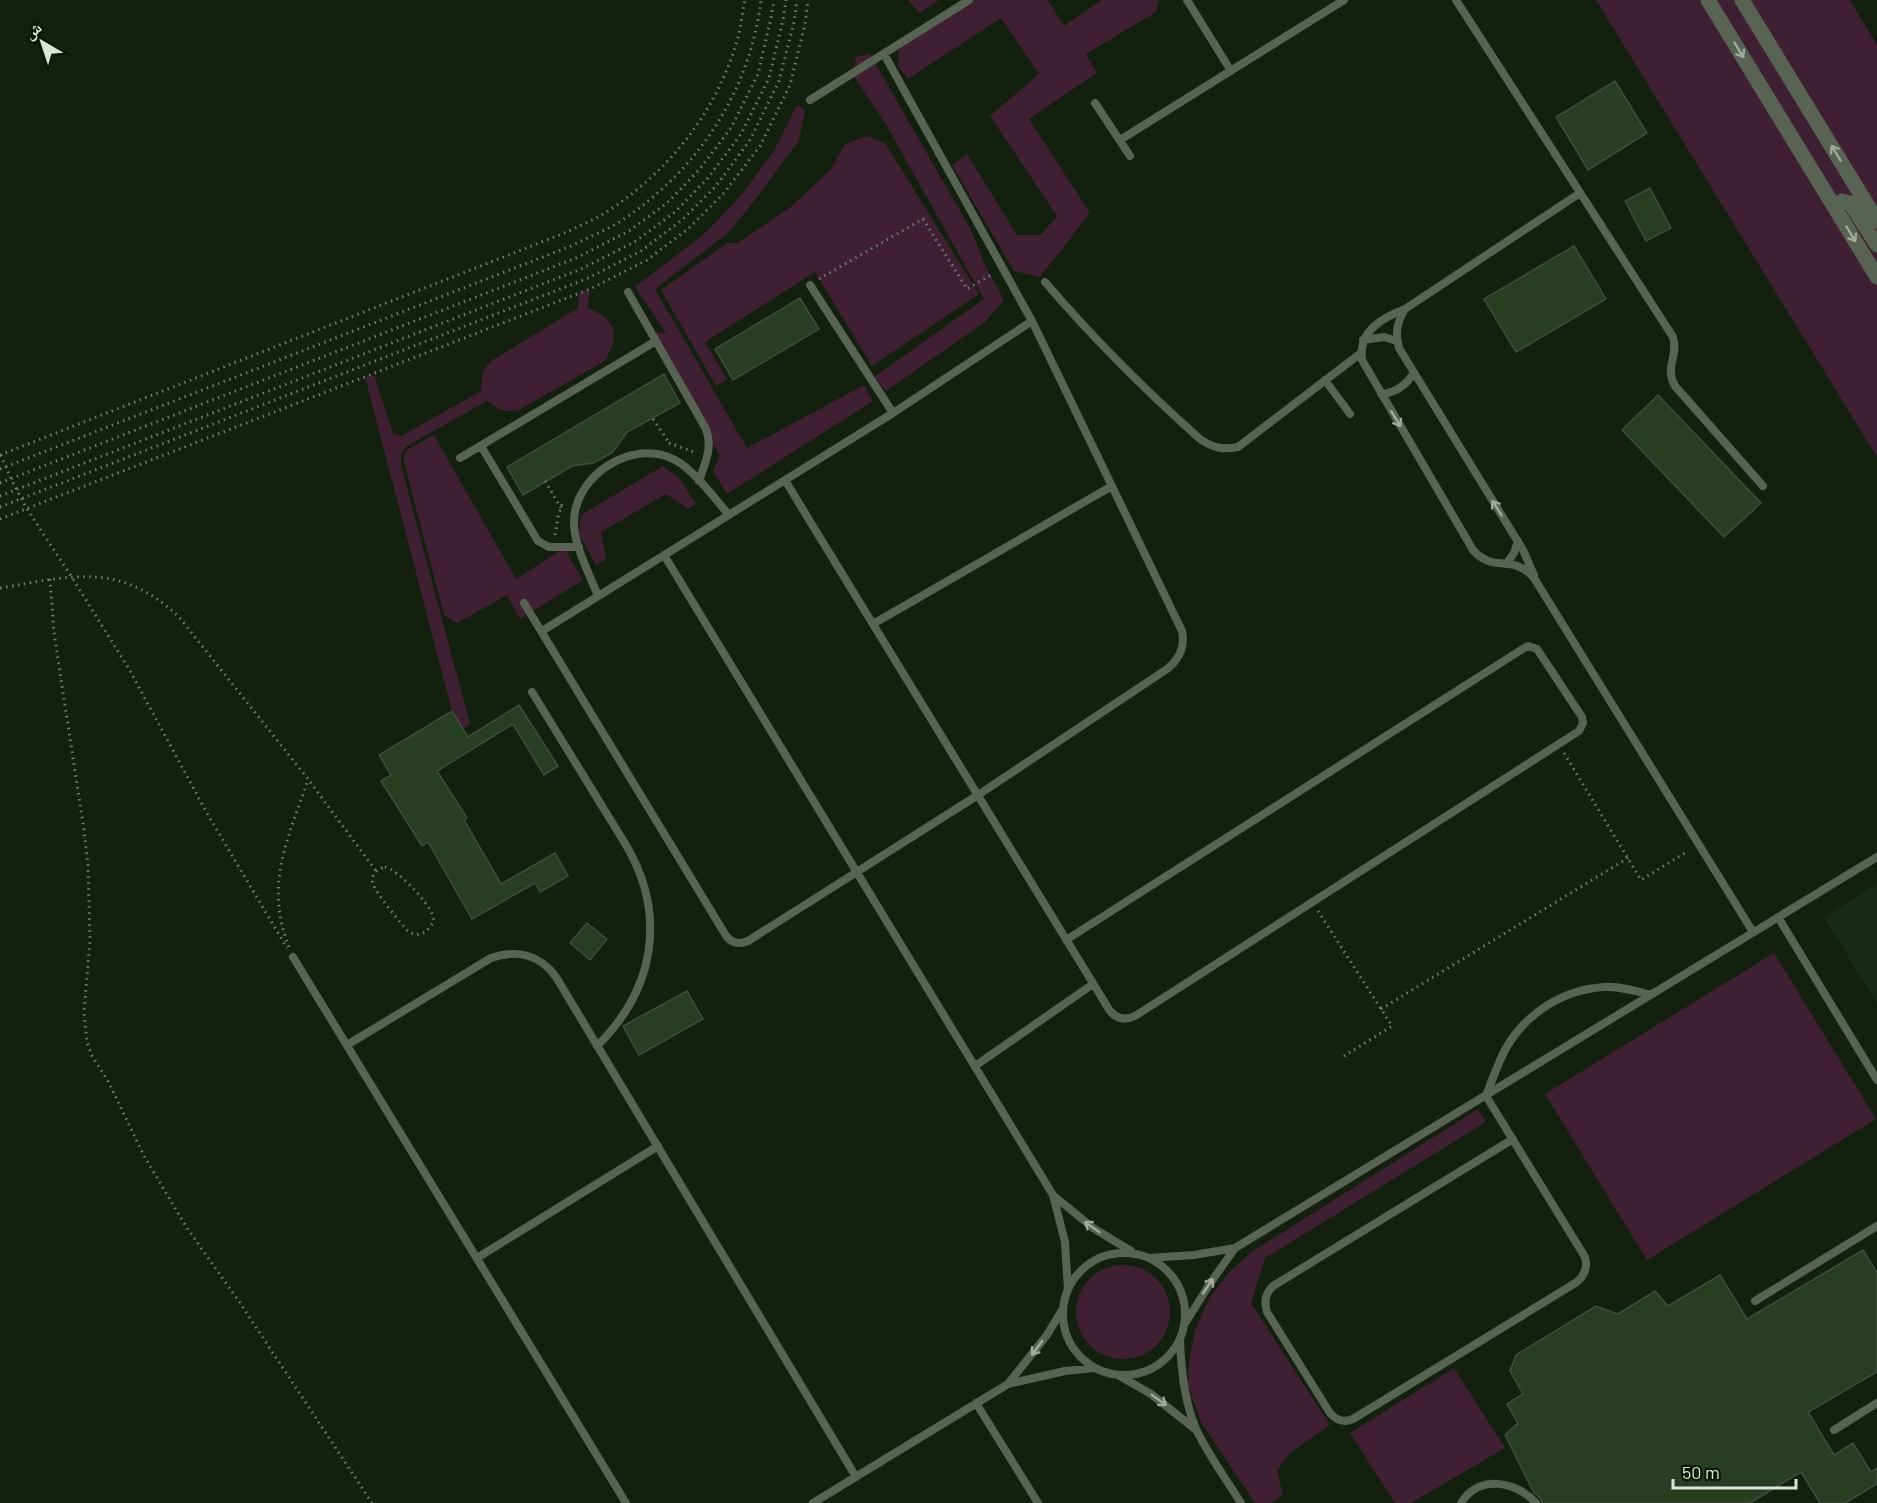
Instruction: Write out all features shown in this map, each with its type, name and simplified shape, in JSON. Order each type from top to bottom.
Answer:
[{"type":"street","points":[[1708,0],[1877,277]]},
{"type":"street","points":[[1742,0],[1877,221]]},
{"type":"street","points":[[1834,206],[1842,201],[1850,203],[1877,245]]},
{"type":"lane","points":[[810,100],[969,0]]},
{"type":"lane","points":[[1187,0],[1232,71]]},
{"type":"lane","points":[[1120,140],[1344,0]]},
{"type":"lane","points":[[1456,0],[1673,337],[1675,349],[1670,375],[1675,386],[1763,486]]},
{"type":"lane","points":[[524,603],[725,934],[731,941],[740,944],[978,795],[1167,669],[1178,659],[1183,645],[1182,631],[1032,321],[884,54]]},
{"type":"lane","points":[[1095,103],[1130,156]]},
{"type":"lane","points":[[1534,578],[1522,567],[1507,563],[1492,563],[1473,550],[1365,366],[1361,353],[1364,340],[1373,326],[1405,309],[1580,194]]},
{"type":"lane","points":[[1045,282],[1081,324],[1135,380],[1209,445],[1218,448],[1238,447],[1361,353]]},
{"type":"lane","points":[[810,285],[893,413]]},
{"type":"lane","points":[[628,292],[709,436],[709,452],[699,481]]},
{"type":"lane","points":[[1405,309],[1397,324],[1399,348],[1528,559],[1534,578],[1753,932]]},
{"type":"lane","points":[[542,632],[893,413],[1032,321]]},
{"type":"lane","points":[[1364,340],[1384,337],[1397,341]]},
{"type":"lane","points":[[460,458],[656,341]]},
{"type":"lane","points":[[1381,394],[1400,388],[1414,373]]},
{"type":"lane","points":[[1325,380],[1350,414]]},
{"type":"lane","points":[[481,446],[538,541],[549,547],[579,547]]},
{"type":"lane","points":[[598,596],[576,537],[574,525],[576,502],[589,481],[610,465],[636,453],[650,452],[664,455],[678,461],[689,470],[729,515]]},
{"type":"lane","points":[[785,480],[978,795],[1066,940],[1093,984],[1113,1015],[1118,1018],[1130,1018],[1313,902],[1579,731],[1583,720],[1537,649],[1528,646],[1066,940]]},
{"type":"lane","points":[[873,624],[1112,486]]},
{"type":"lane","points":[[1507,563],[1518,542]]},
{"type":"lane","points":[[664,555],[1053,1195],[1093,1228],[1134,1253],[1150,1258],[1164,1267],[1175,1279],[1182,1294],[1185,1309],[1184,1326]]},
{"type":"lane","points":[[532,692],[635,860],[646,892],[651,925],[643,975],[620,1021],[597,1046]]},
{"type":"lane","points":[[1150,1258],[1194,1255],[1235,1248],[1877,857]]},
{"type":"lane","points":[[1778,917],[1877,1080]]},
{"type":"lane","points":[[347,1045],[491,958],[511,953],[532,957],[550,969],[856,1477]]},
{"type":"lane","points":[[293,957],[626,1503]]},
{"type":"lane","points":[[975,1066],[1093,984]]},
{"type":"lane","points":[[1486,1096],[1506,1048],[1519,1029],[1538,1011],[1559,998],[1584,989],[1607,986],[1651,995]]},
{"type":"lane","points":[[1486,1096],[1513,1139],[1585,1257],[1586,1267],[1582,1278],[1353,1419],[1345,1421],[1336,1419],[1267,1312],[1265,1298],[1268,1292],[1273,1286],[1513,1139]]},
{"type":"lane","points":[[477,1258],[657,1146]]},
{"type":"lane","points":[[1053,1195],[1065,1242],[1068,1290]]},
{"type":"lane","points":[[1755,1301],[1877,1226]]},
{"type":"lane","points":[[1117,1375],[1147,1370],[1160,1363],[1171,1352],[1209,1285],[1235,1248]]},
{"type":"lane","points":[[1008,1384],[1047,1335],[1063,1308],[1068,1290],[1076,1276],[1088,1265],[1102,1257],[1118,1253],[1134,1253]]},
{"type":"lane","points":[[1063,1308],[1064,1326],[1070,1343],[1081,1357],[1095,1368],[1117,1375],[1151,1394],[1197,1430]]},
{"type":"lane","points":[[1179,1339],[1184,1386],[1197,1430],[1241,1503]]},
{"type":"lane","points":[[813,1503],[1008,1384],[1065,1371],[1095,1368]]},
{"type":"lane","points":[[976,1403],[1038,1503]]},
{"type":"lane","points":[[1834,1430],[1877,1403]]},
{"type":"lane","points":[[1461,1503],[1473,1489],[1488,1483],[1513,1487],[1524,1492],[1536,1503]]},
{"type":"path","points":[[293,957],[230,853],[129,669],[27,509],[0,455],[567,232],[607,212],[643,186],[674,156],[701,120],[722,81],[737,40],[745,0]]},
{"type":"path","points":[[0,469],[571,246],[622,220],[659,193],[681,170],[719,121],[746,69],[759,16],[760,0]]},
{"type":"path","points":[[0,483],[576,258],[629,231],[667,203],[698,171],[731,128],[758,74],[774,0]]},
{"type":"path","points":[[0,496],[581,269],[636,242],[675,212],[708,179],[741,134],[769,78],[786,0]]},
{"type":"path","points":[[0,507],[586,279],[641,250],[682,220],[716,186],[750,140],[779,81],[794,22],[797,0]]},
{"type":"path","points":[[0,519],[579,293],[647,260],[689,228],[724,193],[760,146],[790,85],[805,24],[808,0]]},
{"type":"path","points":[[810,285],[923,219],[967,289],[1003,268]]},
{"type":"path","points":[[653,419],[670,444]]},
{"type":"path","points":[[545,482],[561,507]]},
{"type":"path","points":[[0,588],[71,576],[95,575],[128,584],[168,606],[308,779],[376,871]]},
{"type":"path","points":[[50,579],[53,624],[88,866],[90,940],[84,1013],[90,1049],[144,1156],[181,1219],[240,1302],[372,1503]]},
{"type":"path","points":[[1559,744],[1641,879],[1699,844]]},
{"type":"path","points":[[293,957],[281,922],[279,873],[281,858],[308,779]]},
{"type":"path","points":[[1381,1009],[1629,858]]},
{"type":"path","points":[[380,868],[390,868],[411,887],[432,913],[434,918],[430,928],[416,935],[406,929],[373,884],[372,879],[376,871],[380,868]]},
{"type":"path","points":[[1313,902],[1392,1026],[1344,1056]]},
{"type":"shaded area","points":[[908,0],[939,0],[920,13]]},
{"type":"shaded area","points":[[972,0],[1048,0],[1064,26],[1102,0],[1159,0],[1156,12],[1086,54],[1097,73],[1029,119],[1090,213],[1040,277],[1014,271],[952,165],[967,154],[1017,235],[1041,235],[1057,216],[990,116],[1039,74],[1001,18],[908,79],[898,66],[899,43]]},
{"type":"shaded area","points":[[1596,0],[1850,0],[1877,45],[1877,457]]},
{"type":"shaded area","points":[[870,54],[971,230],[985,265],[1004,300],[985,322],[886,391],[874,377],[984,299],[885,123],[853,75],[856,57]]},
{"type":"shaded area","points":[[797,105],[805,110],[799,140],[755,200],[727,234],[655,289],[747,448],[864,385],[873,401],[727,494],[713,471],[720,456],[647,332],[666,333],[635,287],[704,234],[739,198],[774,151]]},
{"type":"shaded area","points":[[867,136],[885,143],[979,294],[872,366],[815,272],[705,342],[727,379],[716,386],[661,290],[727,243],[738,243],[792,206],[831,169],[845,144]]},
{"type":"shaded area","points":[[590,289],[588,308],[605,318],[613,329],[613,343],[605,361],[519,410],[502,410],[487,401],[407,446],[401,455],[401,465],[470,724],[463,729],[452,711],[365,377],[374,375],[393,433],[401,436],[481,391],[483,371],[491,361],[578,308],[579,293]]},
{"type":"shaded area","points":[[434,435],[516,579],[564,548],[583,580],[520,619],[507,595],[457,623],[444,615],[403,458],[408,449]]},
{"type":"shaded area","points":[[663,466],[680,479],[696,504],[688,509],[666,494],[601,532],[606,559],[596,565],[579,534],[581,515]]},
{"type":"shaded area","points":[[1877,884],[1877,1004],[1824,917]]},
{"type":"shaded area","points":[[1774,953],[1876,1119],[1647,1260],[1545,1094]]},
{"type":"shaded area","points":[[1478,1109],[1486,1122],[1265,1258],[1251,1303],[1330,1425],[1290,1453],[1277,1470],[1283,1495],[1271,1503],[1255,1503],[1201,1422],[1188,1386],[1189,1360],[1195,1330],[1210,1297],[1230,1271],[1253,1251]]},
{"type":"shaded area","points":[[1123,1265],[1141,1268],[1156,1279],[1167,1294],[1170,1312],[1167,1330],[1156,1345],[1141,1356],[1123,1359],[1105,1356],[1090,1345],[1079,1330],[1076,1312],[1079,1294],[1090,1279],[1105,1268]]},
{"type":"shaded area","points":[[1454,1368],[1505,1448],[1411,1503],[1395,1503],[1350,1433]]},
{"type":"building","points":[[1615,81],[1647,133],[1588,170],[1556,117]]},
{"type":"building","points":[[1650,188],[1671,228],[1646,241],[1625,201]]},
{"type":"building","points":[[1574,246],[1606,299],[1516,352],[1484,299]]},
{"type":"building","points":[[800,298],[819,329],[733,380],[715,349]]},
{"type":"building","points":[[664,374],[680,403],[627,432],[612,453],[593,463],[572,466],[523,495],[507,467]]},
{"type":"building","points":[[1658,395],[1761,503],[1724,537],[1622,430]]},
{"type":"building","points":[[519,705],[558,766],[544,775],[513,724],[437,771],[467,818],[464,820],[501,884],[555,853],[568,876],[540,892],[535,883],[472,919],[428,842],[422,846],[381,781],[391,775],[379,755],[452,711],[468,737]]},
{"type":"building","points":[[587,923],[607,939],[590,960],[570,943]]},
{"type":"building","points":[[687,991],[703,1019],[639,1055],[623,1026]]},
{"type":"building","points":[[1863,1250],[1877,1273],[1877,1372],[1808,1412],[1834,1455],[1853,1443],[1871,1472],[1877,1468],[1877,1484],[1845,1503],[1820,1503],[1801,1472],[1750,1503],[1542,1503],[1534,1493],[1505,1435],[1518,1423],[1507,1404],[1523,1394],[1510,1371],[1516,1355],[1596,1306],[1618,1314],[1655,1291],[1668,1306],[1720,1275],[1747,1319]]}]
